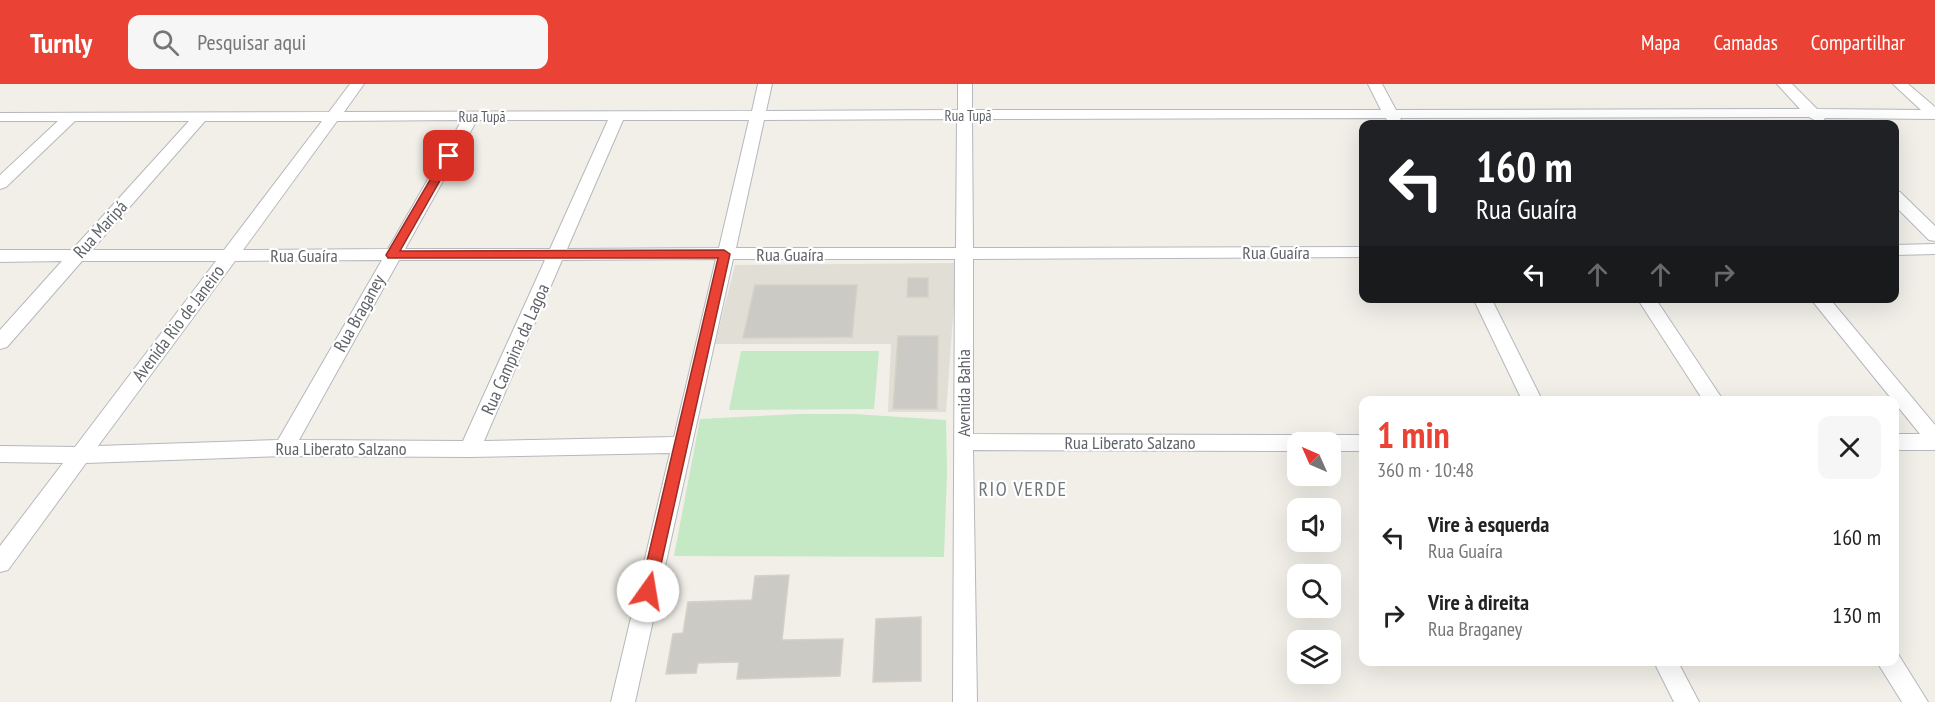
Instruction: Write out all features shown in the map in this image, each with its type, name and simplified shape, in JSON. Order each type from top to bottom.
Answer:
[{"type":"street","name":"Avenida Rio de Janeiro","points":[[0,563],[357,84]]},
{"type":"street","points":[[623,702],[724,254],[765,84]]},
{"type":"street","name":"Avenida Bahia","points":[[965,702],[963,442],[966,84]]},
{"type":"street","points":[[1375,84],[1394,119]]},
{"type":"street","points":[[1784,84],[1820,120]]},
{"type":"street","points":[[1900,84],[1935,115]]},
{"type":"street","name":"Rua Tupã","points":[[0,117],[966,115],[1672,119],[1813,113],[1935,115]]},
{"type":"street","name":"Rua Braganey","points":[[284,447],[472,116]]},
{"type":"street","name":"Rua Campina da Lagoa","points":[[470,449],[616,116]]},
{"type":"street","points":[[0,184],[71,117]]},
{"type":"street","name":"Rua Maripá","points":[[0,342],[201,117]]},
{"type":"street","points":[[1899,200],[1935,236]]},
{"type":"street","points":[[1899,250],[1935,249]]},
{"type":"street","name":"Rua Guaíra","points":[[0,256],[1359,252]]},
{"type":"street","points":[[1484,303],[1530,396]]},
{"type":"street","points":[[1649,303],[1710,396]]},
{"type":"street","points":[[1824,303],[1899,396]]},
{"type":"street","points":[[1899,396],[1935,441]]},
{"type":"street","points":[[1899,442],[1935,441]]},
{"type":"street","name":"Rua Liberato Salzano","points":[[963,442],[1287,443]]},
{"type":"street","points":[[1341,443],[1359,443]]},
{"type":"street","name":"Rua Liberato Salzano","points":[[0,454],[79,455],[284,447],[470,449],[681,445]]},
{"type":"street","points":[[1668,666],[1687,702]]},
{"type":"street","points":[[1892,666],[1916,702]]},
{"type":"shaded area","points":[[957,263],[946,412],[888,412],[891,344],[715,344],[735,265]]},
{"type":"green space","points":[[741,351],[879,351],[874,409],[729,410]]},
{"type":"green space","points":[[854,414],[946,420],[944,557],[674,556],[700,419]]},
{"type":"building","points":[[908,278],[928,278],[928,297],[907,297]]},
{"type":"building","points":[[755,285],[857,285],[852,337],[743,338]]},
{"type":"building","points":[[898,336],[938,336],[937,409],[893,409]]},
{"type":"building","points":[[789,575],[782,640],[843,639],[840,676],[737,679],[739,662],[698,663],[696,673],[666,674],[673,634],[683,633],[688,602],[752,600],[755,576]]},
{"type":"building","points":[[921,617],[921,681],[873,682],[876,619]]},
{"type":"district","name":"RIO VERDE","points":[[1023,489]]},
{"type":"route","points":[[449,156],[392,255],[724,254],[705,347],[648,591]]}]
